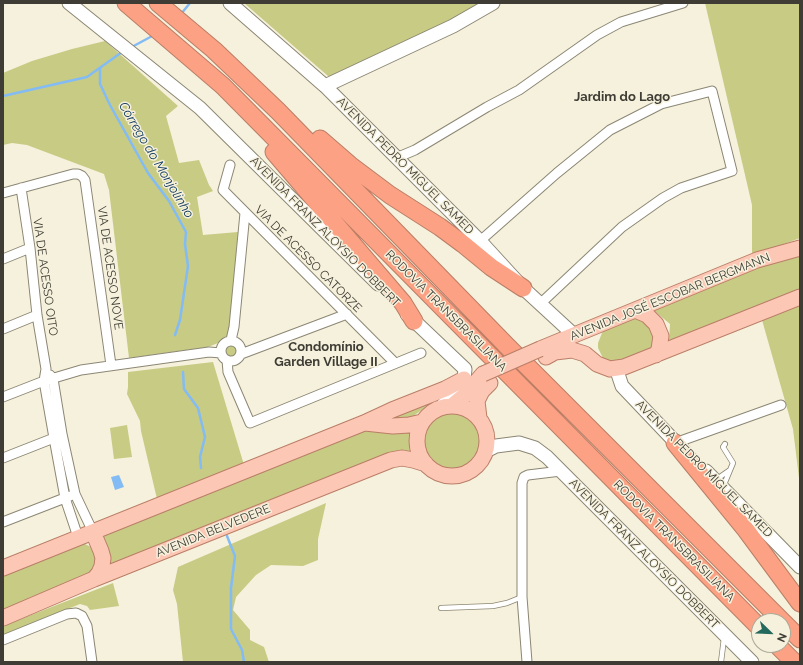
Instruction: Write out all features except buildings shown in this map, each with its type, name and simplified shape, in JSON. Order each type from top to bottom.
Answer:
[{"type":"highway","name":"RODOVIA TRANSBRASILIANA","points":[[126,3],[223,86],[751,619]]},
{"type":"highway","name":"RODOVIA TRANSBRASILIANA","points":[[158,3],[214,50],[283,116],[513,351],[775,613]]},
{"type":"highway","points":[[231,66],[253,78],[350,165],[390,195],[440,227],[490,267],[523,288]]},
{"type":"highway","points":[[223,86],[236,109],[403,303],[414,321]]},
{"type":"highway","points":[[675,442],[746,530],[800,603]]},
{"type":"highway","name":"RODOVIA TRANSBRASILIANA","points":[[791,629],[800,639]]},
{"type":"highway","points":[[785,653],[794,662]]},
{"type":"main road","name":"AVENIDA FRANZ ALOYSIO DOBBERT","points":[[69,3],[200,108],[464,369],[464,379]]},
{"type":"main road","name":"AVENIDA PEDRO MIGUEL SAMED","points":[[230,3],[325,86],[480,241],[523,288],[574,335]]},
{"type":"main road","points":[[325,86],[453,26],[493,3]]},
{"type":"main road","name":"AVENIDA JOSÉ ESCOBAR BERGMANN","points":[[543,353],[574,335],[595,326],[757,260],[800,248]]},
{"type":"main road","name":"AVENIDA JOSÉ ESCOBAR BERGMANN","points":[[543,353],[572,350],[592,359],[597,364],[610,369],[621,367],[656,355],[800,297]]},
{"type":"main road","points":[[635,310],[647,314],[656,324],[660,336],[659,349],[656,355]]},
{"type":"main road","points":[[592,359],[588,342],[590,333],[595,326]]},
{"type":"main road","points":[[447,406],[458,406],[470,410],[479,418],[485,428],[486,433],[486,451],[475,468],[463,474],[450,476],[443,475],[431,469],[419,453],[417,440],[422,422],[430,413],[447,406],[465,395],[486,378],[543,353]]},
{"type":"main road","name":"AVENIDA PEDRO MIGUEL SAMED","points":[[621,367],[618,374],[622,386],[675,442],[719,483],[800,567]]},
{"type":"main road","points":[[479,418],[477,401],[486,378]]},
{"type":"main road","points":[[447,406],[464,379]]},
{"type":"main road","points":[[3,568],[364,423],[445,389],[464,379]]},
{"type":"main road","points":[[364,423],[409,426],[422,422]]},
{"type":"main road","name":"AVENIDA FRANZ ALOYSIO DOBBERT","points":[[486,451],[496,446],[519,443],[536,448],[561,471],[752,662]]},
{"type":"main road","name":"AVENIDA BELVEDERE","points":[[3,618],[94,579],[391,460],[402,458],[426,464]]},
{"type":"main road","points":[[93,532],[103,558],[100,573],[94,579]]},
{"type":"street","points":[[396,158],[415,150],[487,107],[519,90],[603,32],[621,22],[683,3]]},
{"type":"street","points":[[480,241],[557,172],[610,130],[661,104],[712,91],[732,171],[681,188],[663,198],[622,227],[540,304]]},
{"type":"street","name":"VIA DE ACESSO CATORZE","points":[[230,165],[223,190],[395,363]]},
{"type":"street","name":"VIA DE ACESSO NOVE","points":[[21,188],[73,174],[78,174],[85,180],[87,184],[111,365]]},
{"type":"street","points":[[3,192],[21,188]]},
{"type":"street","name":"VIA DE ACESSO OITO","points":[[21,188],[30,248],[37,315],[58,436]]},
{"type":"street","points":[[245,213],[234,327],[238,346],[238,359],[230,361],[222,357],[221,350],[226,342],[238,346],[254,349],[347,314]]},
{"type":"street","points":[[3,259],[30,248]]},
{"type":"street","points":[[3,329],[37,315]]},
{"type":"street","points":[[3,397],[80,370],[221,350]]},
{"type":"street","points":[[230,361],[228,372],[250,423],[421,353]]},
{"type":"street","points":[[675,442],[781,404]]},
{"type":"street","points":[[3,458],[58,436]]},
{"type":"street","points":[[58,436],[75,494],[93,532]]},
{"type":"street","points":[[58,436],[64,498],[78,537]]},
{"type":"street","points":[[527,662],[522,597],[522,483],[524,477],[528,475],[561,471]]},
{"type":"street","points":[[3,522],[75,494]]},
{"type":"street","points":[[73,521],[86,515]]},
{"type":"street","points":[[3,640],[67,614],[76,613],[82,616],[87,626],[92,662]]},
{"type":"lane","points":[[719,483],[730,470],[733,463],[723,448],[725,444]]},
{"type":"lane","points":[[719,483],[730,470]]},
{"type":"lane","points":[[441,608],[493,606],[507,603],[522,597]]},
{"type":"lane","points":[[722,662],[725,635]]},
{"type":"green space","points":[[244,3],[488,3],[333,78],[328,76]]},
{"type":"green space","points":[[705,3],[800,3],[800,238],[752,256],[752,205]]},
{"type":"green space","points":[[105,41],[178,106],[166,116],[179,163],[199,160],[213,191],[197,197],[203,235],[238,232],[229,334],[218,343],[208,347],[129,358],[109,190],[104,174],[27,145],[12,143],[3,145],[3,73],[32,61]]},
{"type":"green space","points":[[800,255],[800,290],[669,341],[670,324],[652,309],[747,270]]},
{"type":"green space","points":[[800,304],[800,486],[793,429],[762,320]]},
{"type":"green space","points":[[634,318],[639,318],[654,328],[653,347],[617,364],[607,361],[603,358],[598,348],[598,343],[602,333],[605,329]]},
{"type":"green space","points":[[228,344],[234,344],[238,348],[238,354],[234,358],[228,358],[224,354],[224,348]]},
{"type":"green space","points":[[213,362],[244,465],[157,499],[140,421],[127,394],[128,372]]},
{"type":"green space","points":[[443,397],[412,417],[387,420]]},
{"type":"green space","points":[[452,411],[468,416],[473,420],[477,425],[482,441],[477,457],[473,462],[468,466],[452,471],[436,466],[431,462],[427,457],[422,441],[427,425],[431,420],[436,416]]},
{"type":"green space","points":[[127,425],[132,457],[114,459],[110,428]]},
{"type":"green space","points":[[362,431],[410,432],[409,452],[383,455],[108,566],[102,534]]},
{"type":"green space","points":[[326,503],[318,539],[318,560],[303,566],[271,565],[256,575],[236,597],[233,610],[250,630],[250,640],[264,647],[269,662],[183,662],[177,604],[173,590],[178,567]]},
{"type":"green space","points":[[83,543],[91,547],[96,555],[96,564],[91,572],[83,577],[31,597],[3,611],[3,576]]},
{"type":"green space","points":[[113,583],[119,606],[90,610],[87,606],[80,604],[3,635],[3,626]]},
{"type":"water","points":[[119,475],[124,487],[115,490],[111,477]]},
{"type":"waterway","points":[[181,14],[190,3]]},
{"type":"waterway","points":[[130,48],[154,35]]},
{"type":"waterway","points":[[3,96],[87,77],[122,52]]},
{"type":"waterway","name":"Córrego do Monjolinho","points":[[100,68],[100,84],[110,105],[148,173],[169,201],[186,232],[185,244],[188,266],[180,320],[175,335]]},
{"type":"waterway","name":"Córrego do Monjolinho","points":[[183,372],[184,389],[198,408],[205,437],[200,457],[201,468]]},
{"type":"waterway","name":"Córrego do Monjolinho","points":[[227,536],[235,556],[231,588],[231,629],[242,650],[244,662]]},
{"type":"district","name":"Jardim do Lago","points":[[622,97]]},
{"type":"district","name":"Condomínio Garden Village II","points":[[326,354]]}]
